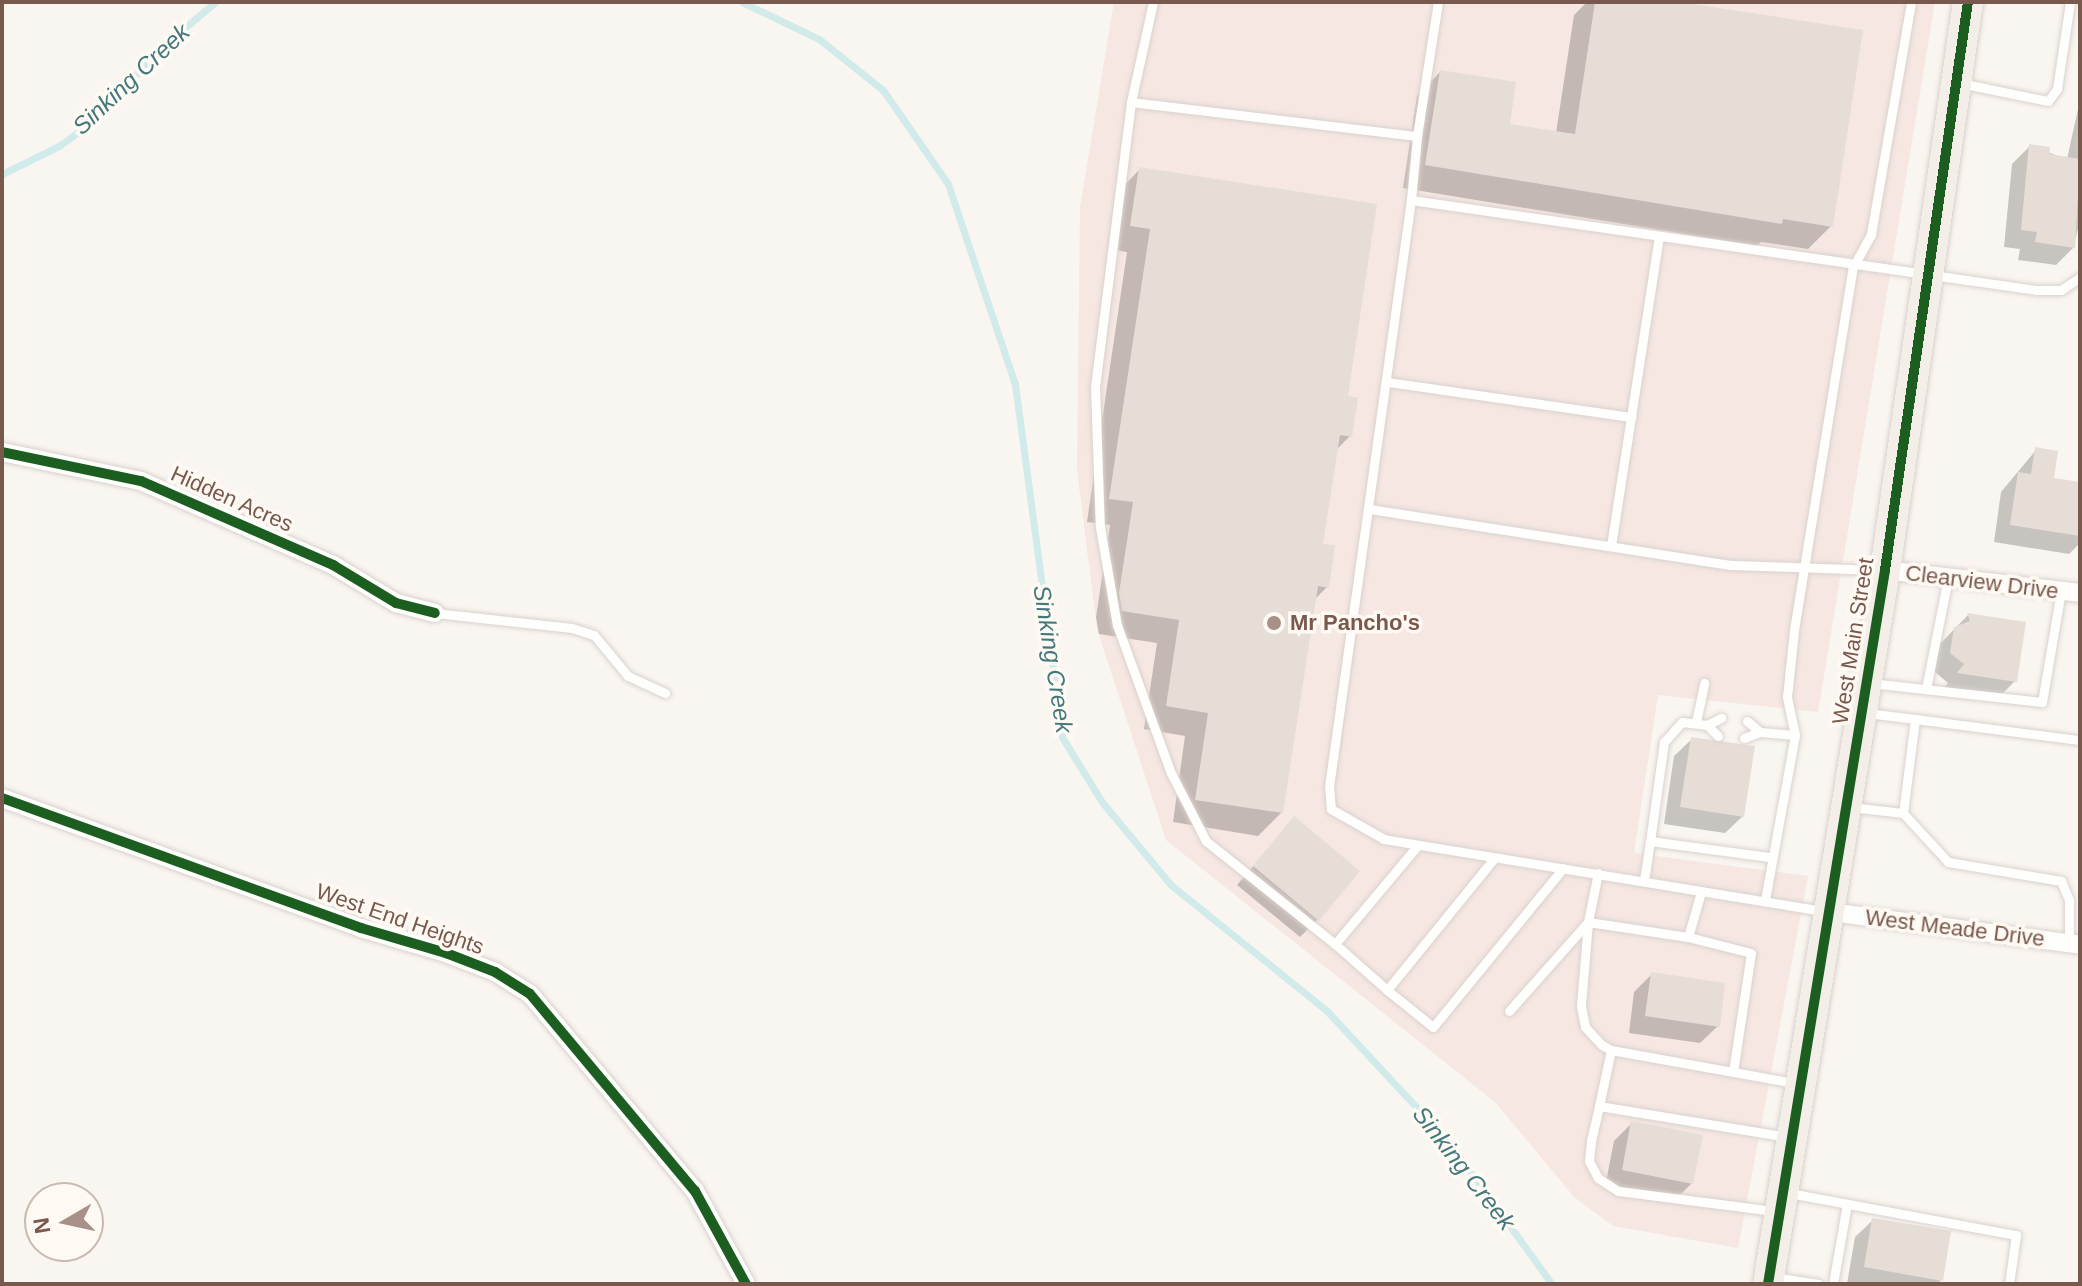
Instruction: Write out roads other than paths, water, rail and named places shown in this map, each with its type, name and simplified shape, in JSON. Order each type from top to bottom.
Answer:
[{"type":"main road","name":"West Main Street","points":[[1769,1280],[1885,570],[1968,2]]},
{"type":"street","name":"Hidden Acres","points":[[2,452],[141,481],[333,565],[396,603],[435,613]]},
{"type":"street","name":"Clearview Drive","points":[[1885,570],[2080,593]]},
{"type":"street","name":"West End Heights","points":[[2,798],[361,928],[446,953],[495,972],[530,994],[695,1191],[746,1284]]},
{"type":"street","name":"West Meade Drive","points":[[1831,912],[2074,944]]},
{"type":"lane","points":[[1153,2],[1131,102],[1095,387],[1100,527],[1117,625],[1171,773],[1206,841],[1433,1027],[1563,868]]},
{"type":"lane","points":[[1438,2],[1417,136],[1388,382],[1329,797],[1331,809],[1357,828],[1418,845],[1831,912]]},
{"type":"lane","points":[[1765,900],[1769,857],[1782,818],[1795,735],[1787,697],[1804,564],[1853,267],[1871,234],[1911,2]]},
{"type":"lane","points":[[1957,82],[2048,101],[2057,89],[2070,2]]},
{"type":"lane","points":[[1131,102],[1417,136]]},
{"type":"lane","points":[[1411,200],[1853,267],[2061,290],[2080,277]]},
{"type":"lane","points":[[1611,546],[1659,237]]},
{"type":"lane","points":[[1388,382],[1632,417]]},
{"type":"lane","points":[[1369,509],[1731,565],[1804,564],[1885,570]]},
{"type":"lane","points":[[1926,689],[1948,578]]},
{"type":"lane","points":[[1867,682],[2042,702],[2061,591]]},
{"type":"lane","points":[[435,613],[572,628],[594,635],[628,676],[665,693]]},
{"type":"lane","points":[[1696,722],[1704,683]]},
{"type":"lane","points":[[1862,712],[2080,740]]},
{"type":"lane","points":[[1707,725],[1721,718]]},
{"type":"lane","points":[[1903,813],[1915,719]]},
{"type":"lane","points":[[1747,721],[1760,732]]},
{"type":"lane","points":[[1644,881],[1664,742],[1682,722],[1707,725],[1718,736]]},
{"type":"lane","points":[[1744,738],[1760,732],[1795,735]]},
{"type":"lane","points":[[1847,807],[1903,813],[1948,862],[2061,881],[2069,900],[2074,944]]},
{"type":"lane","points":[[1650,841],[1769,857]]},
{"type":"lane","points":[[1335,944],[1418,845]]},
{"type":"lane","points":[[1387,990],[1495,857]]},
{"type":"lane","points":[[1598,873],[1588,922],[1581,1006],[1585,1027],[1611,1050],[1802,1085]]},
{"type":"lane","points":[[1688,937],[1701,892]]},
{"type":"lane","points":[[1588,922],[1688,937],[1751,953],[1733,1072]]},
{"type":"lane","points":[[1509,1011],[1588,922]]},
{"type":"lane","points":[[1611,1050],[1589,1161],[1598,1178],[1618,1191],[1847,1204],[2016,1235],[2009,1284]]},
{"type":"lane","points":[[1599,1106],[1793,1138]]},
{"type":"lane","points":[[1833,1284],[1847,1204]]},
{"type":"lane","points":[[1769,1280],[1818,1284]]},
{"type":"waterway","name":"Sinking Creek","points":[[2,174],[59,146],[100,116],[153,55],[215,2]]},
{"type":"waterway","name":"Sinking Creek","points":[[742,2],[819,39],[883,90],[948,184],[1015,384],[1062,737],[1102,802],[1171,885],[1327,1011],[1448,1141],[1552,1284]]},
{"type":"place","name":"Mr Pancho's","points":[[1274,623]]}]
